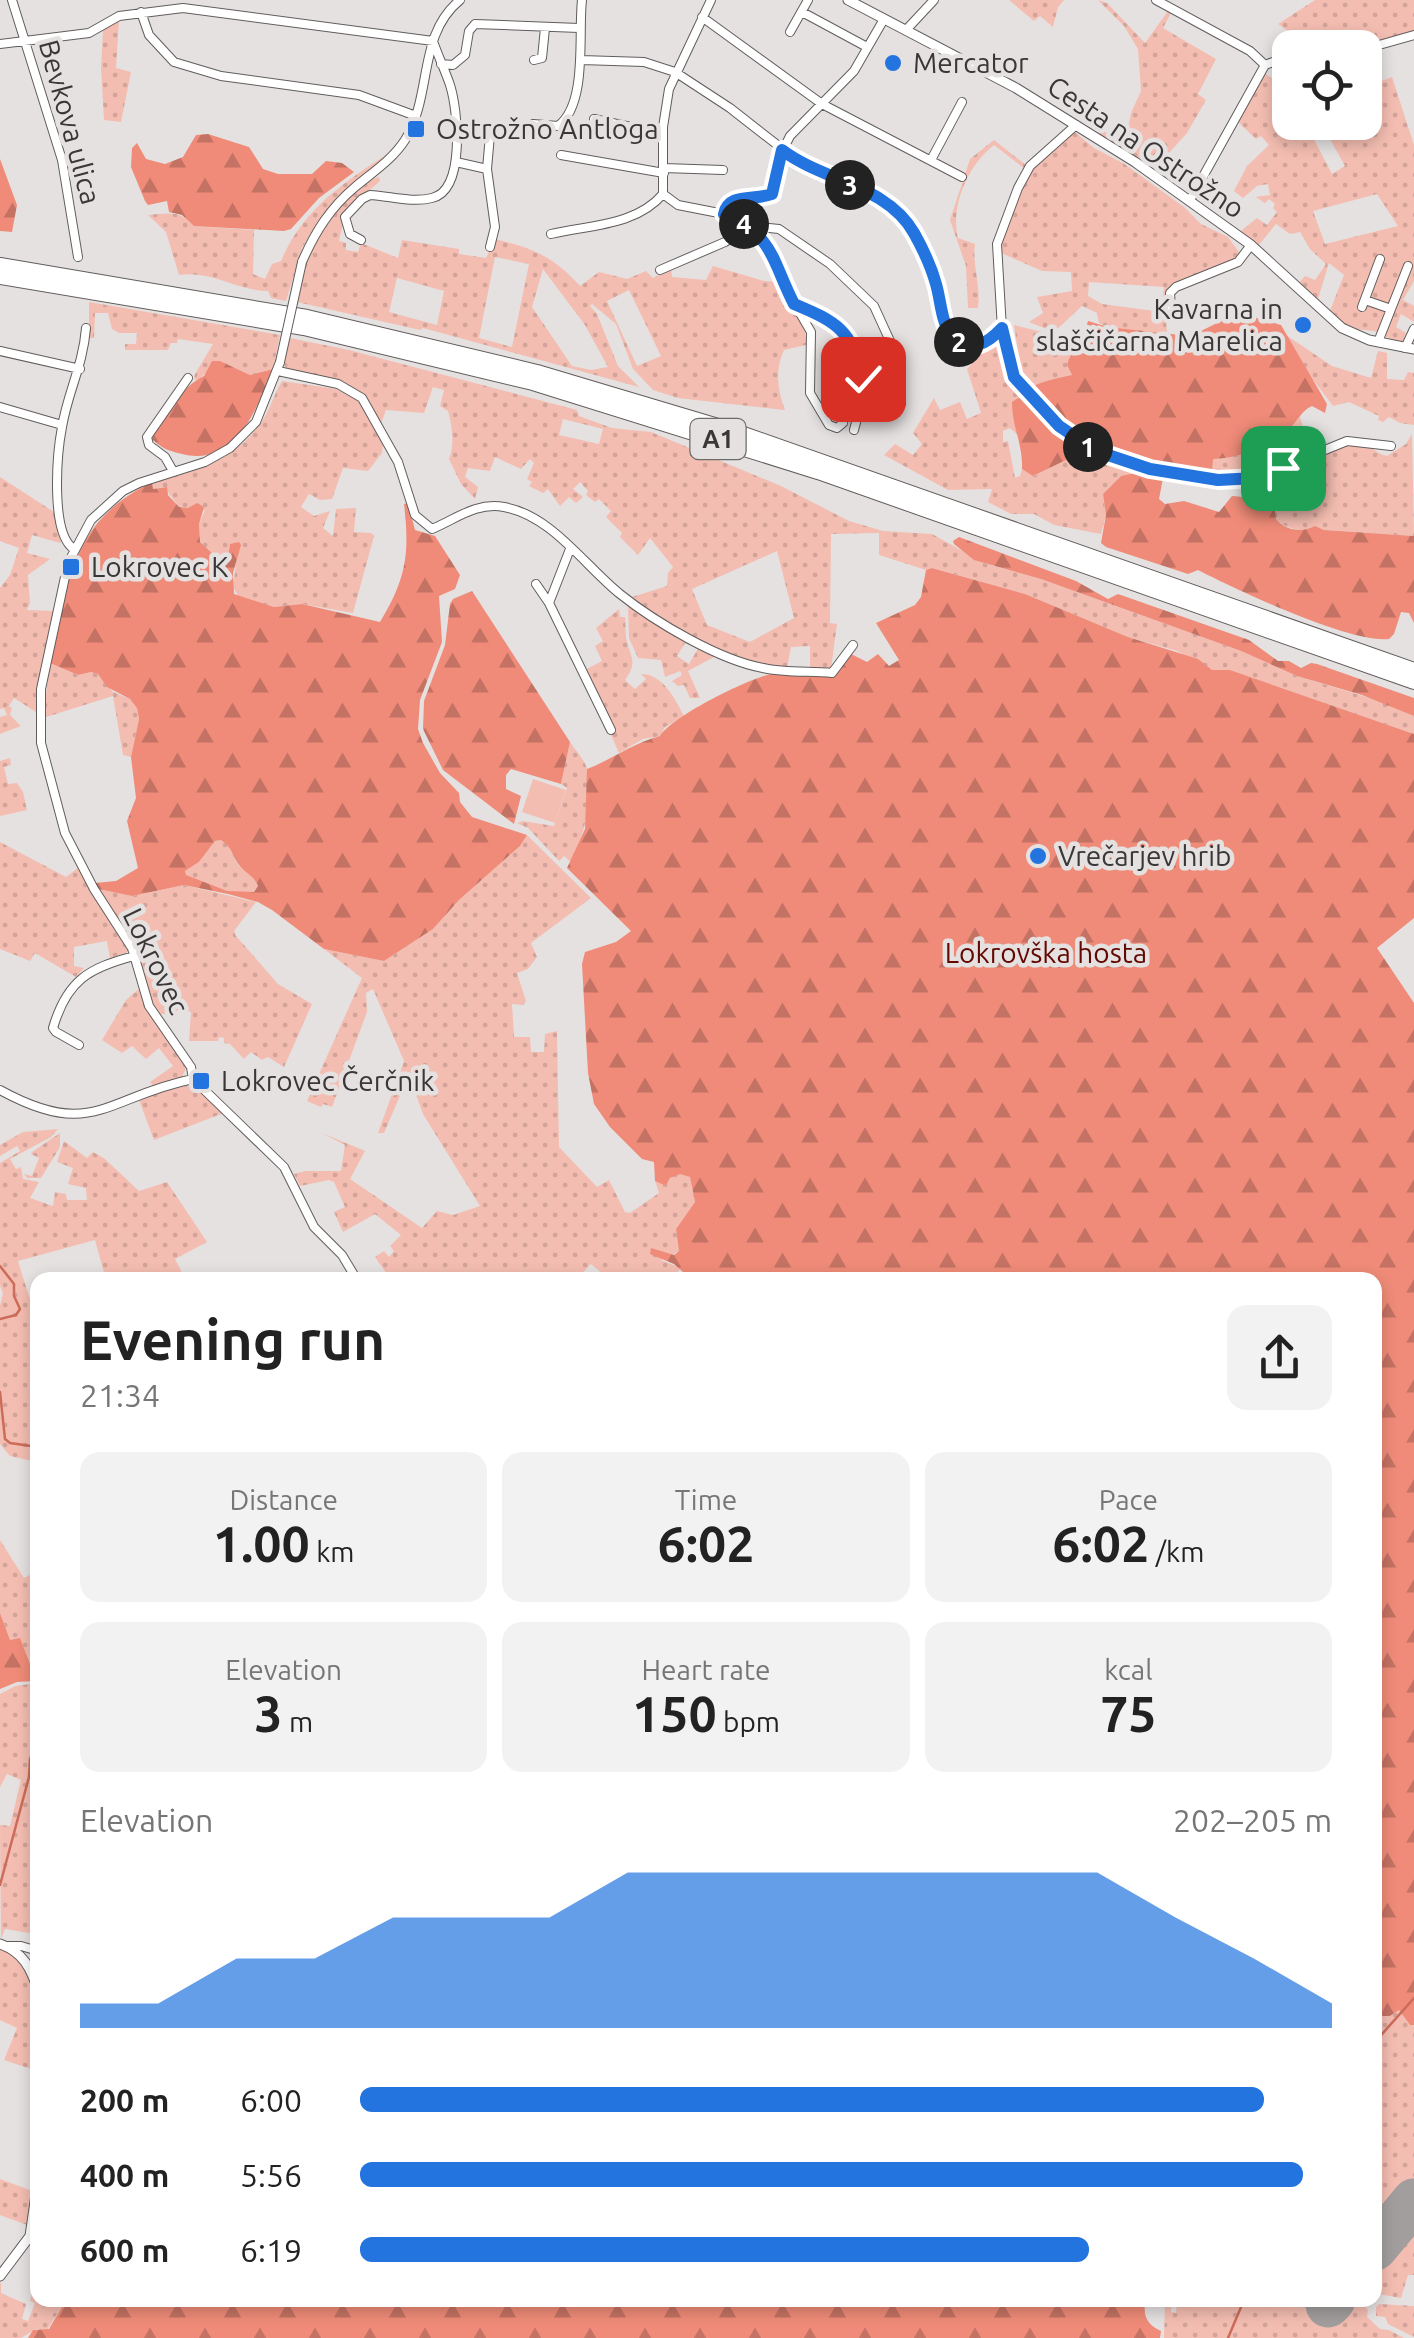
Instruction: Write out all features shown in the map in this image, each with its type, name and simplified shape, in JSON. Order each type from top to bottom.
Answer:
[{"type":"highway","name":"A1","points":[[0,264],[308,317],[537,372],[738,432],[1414,670]]},
{"type":"highway","name":"A1","points":[[0,277],[304,328],[533,383],[818,472],[1414,682]]},
{"type":"street","name":"Bevkova ulica","points":[[12,0],[62,160],[78,257]]},
{"type":"street","points":[[86,328],[58,455],[58,507],[64,541],[74,549],[91,520],[108,504],[138,484],[218,456],[242,437],[264,406],[279,366],[302,262],[326,218],[406,139],[416,116],[440,20],[460,0]]},
{"type":"street","points":[[533,124],[552,127],[565,121],[581,60],[582,0]]},
{"type":"street","points":[[551,234],[626,220],[650,208],[663,194],[663,127],[675,72],[711,0]]},
{"type":"street","points":[[790,32],[808,0]]},
{"type":"street","name":"Cesta na Ostrožno","points":[[848,0],[1016,88],[1190,200],[1251,245],[1342,328],[1378,342],[1409,348],[1414,330]]},
{"type":"street","points":[[906,30],[934,0]]},
{"type":"street","points":[[1156,0],[1250,51],[1265,65]]},
{"type":"street","points":[[0,44],[90,33],[120,16],[183,8],[433,41]]},
{"type":"street","points":[[141,12],[149,36],[174,62],[221,76],[359,95],[416,116]]},
{"type":"street","points":[[802,12],[867,48]]},
{"type":"street","points":[[702,16],[822,104],[962,177]]},
{"type":"street","points":[[724,214],[732,200],[772,194],[782,150],[790,136],[854,71],[884,20]]},
{"type":"street","points":[[442,64],[453,65],[465,55],[474,24],[579,28]]},
{"type":"street","points":[[534,60],[542,58],[545,28]]},
{"type":"street","points":[[1382,44],[1414,35]]},
{"type":"street","points":[[360,240],[350,234],[345,223],[348,212],[362,198],[432,198],[448,188],[456,162],[452,93],[433,41]]},
{"type":"street","points":[[581,60],[644,62],[675,72],[730,108],[794,158],[869,192],[892,207],[912,229],[926,257],[952,337],[974,346],[989,342],[1002,328]]},
{"type":"street","points":[[1190,200],[1265,65],[1272,62]]},
{"type":"street","points":[[930,160],[962,102]]},
{"type":"street","points":[[594,119],[640,129],[663,127]]},
{"type":"street","points":[[1073,127],[1030,166],[999,236],[996,252],[1002,328],[1014,377],[1059,426],[1082,444],[1121,461],[1186,476],[1241,481],[1347,442],[1390,446]]},
{"type":"street","points":[[490,135],[487,169],[496,227],[490,247]]},
{"type":"street","points":[[561,156],[664,170],[723,170]]},
{"type":"street","points":[[456,162],[487,169]]},
{"type":"street","points":[[663,194],[678,205],[724,214],[750,226],[779,229],[865,294],[895,352],[901,404]]},
{"type":"street","points":[[660,270],[725,242],[750,226]]},
{"type":"street","points":[[750,226],[776,260],[794,304],[811,332],[810,393],[829,426],[837,428],[842,423]]},
{"type":"street","points":[[1171,307],[1170,294],[1176,286],[1238,262],[1251,245]]},
{"type":"street","points":[[1380,259],[1363,303],[1391,309]]},
{"type":"street","points":[[1378,342],[1408,266]]},
{"type":"street","points":[[794,304],[822,314],[841,327],[852,344],[863,379],[854,430]]},
{"type":"street","points":[[0,350],[80,369]]},
{"type":"street","points":[[279,366],[338,384],[362,398],[398,462],[415,516],[432,529],[473,509],[503,506],[543,524],[633,604],[690,638],[748,665],[832,672],[853,645]]},
{"type":"street","points":[[173,471],[165,457],[149,446],[146,437],[188,378]]},
{"type":"street","points":[[0,407],[62,425]]},
{"type":"street","name":"Lokrovec","points":[[74,549],[46,664],[39,723],[56,808],[78,859],[134,956],[149,1006],[191,1067],[193,1080],[284,1167],[314,1227],[342,1255],[352,1272]]},
{"type":"street","points":[[549,603],[570,549]]},
{"type":"street","points":[[536,584],[611,730]]},
{"type":"street","points":[[79,1045],[53,1028],[76,984],[92,969],[134,956]]},
{"type":"street","points":[[0,1090],[36,1108],[68,1115],[107,1110],[170,1084],[193,1080]]},
{"type":"street","points":[[4,1945],[30,1949]]},
{"type":"street","points":[[4,1945],[20,1954],[30,1969]]},
{"type":"street","points":[[0,2276],[30,2236]]},
{"type":"shaded area","points":[[1009,0],[1064,0],[1053,27],[1040,16],[1034,21]]},
{"type":"shaded area","points":[[1098,0],[1107,3],[1145,43],[1168,11],[1171,13],[1163,28],[1216,59],[1198,94],[1206,100],[1187,133],[1168,154],[1163,151],[1151,165],[1100,135],[1100,131],[1134,139],[1128,129],[1141,91],[1138,49],[1124,26]]},
{"type":"shaded area","points":[[1315,0],[1414,0],[1414,32],[1382,41],[1382,30],[1287,30],[1278,24]]},
{"type":"shaded area","points":[[119,20],[116,68],[131,72],[121,122],[104,120],[101,68],[103,30]]},
{"type":"shaded area","points":[[1264,73],[1272,78],[1272,140],[1314,140],[1332,174],[1345,166],[1330,140],[1382,140],[1382,81],[1392,77],[1414,145],[1414,281],[1403,300],[1414,306],[1414,322],[1401,314],[1396,327],[1406,333],[1402,344],[1374,331],[1346,328],[1298,284],[1305,276],[1315,280],[1326,264],[1300,232],[1290,234],[1276,224],[1258,246],[1241,231],[1257,218],[1267,225],[1277,212],[1269,199],[1265,203],[1256,197],[1270,195],[1268,184],[1257,186],[1243,198],[1234,191],[1247,166],[1269,145],[1237,121]],"holes":[[[1377,194],[1398,226],[1325,244],[1313,211]],[[1329,263],[1344,275],[1330,311],[1318,299]]]},
{"type":"shaded area","points":[[1070,133],[1076,133],[1184,207],[1201,224],[1228,237],[1239,252],[1235,259],[1170,287],[1165,302],[1167,334],[1107,327],[1099,323],[1097,313],[1082,306],[1054,332],[1029,322],[1043,313],[1037,297],[1072,291],[1071,272],[1042,271],[999,252],[1002,232],[1025,176]],"holes":[[[1089,282],[1164,287],[1162,312],[1102,304],[1088,296]]]},
{"type":"shaded area","points":[[994,140],[1027,166],[1025,169],[994,145],[976,163],[963,187],[956,226],[958,238],[975,244],[978,291],[978,308],[968,308],[966,266],[950,220],[970,159]]},
{"type":"shaded area","points":[[389,153],[319,219],[302,248],[286,301],[271,298],[268,291],[202,275],[179,275],[166,232],[148,215],[174,214],[194,226],[254,230],[253,274],[265,279],[272,264],[281,261],[313,212],[340,187]]},
{"type":"shaded area","points":[[379,177],[380,181],[346,211],[339,241],[346,243],[346,250],[358,252],[361,243],[398,258],[402,240],[459,249],[459,254],[486,258],[495,239],[542,255],[580,286],[599,272],[627,279],[646,271],[653,278],[671,269],[672,277],[706,280],[713,266],[780,282],[806,336],[806,345],[784,350],[781,357],[778,380],[785,410],[678,398],[653,390],[633,369],[616,324],[592,304],[618,366],[639,387],[423,328],[297,302],[310,254],[325,226],[345,201]],"holes":[[[495,257],[529,264],[512,347],[479,338]],[[543,269],[585,325],[608,367],[591,370],[572,366],[532,307]],[[397,278],[444,291],[437,325],[389,312]],[[629,290],[661,356],[637,366],[607,301]]]},
{"type":"shaded area","points":[[89,302],[280,335],[273,369],[250,375],[220,361],[194,379],[213,344],[178,339],[168,350],[125,350],[125,344],[136,344],[137,333],[112,329],[108,313],[95,313],[94,338],[89,338]]},
{"type":"shaded area","points":[[1014,325],[1046,333],[1072,348],[1067,365],[1072,375],[1033,386],[1028,383],[1029,379],[1022,376]]},
{"type":"shaded area","points":[[999,334],[1005,361],[1039,405],[1017,434],[1010,428],[1003,431],[1015,478],[1022,469],[1034,476],[1070,457],[1091,452],[1138,468],[1136,474],[1121,476],[1103,494],[1106,515],[1101,534],[1054,525],[1034,514],[1011,514],[988,502],[992,489],[948,490],[884,455],[895,444],[913,455],[922,444],[913,433],[934,398],[940,410],[960,402],[967,419],[981,413],[967,369]]},
{"type":"shaded area","points":[[1286,335],[1332,366],[1371,378],[1378,351],[1387,353],[1387,379],[1404,380],[1408,372],[1414,373],[1414,425],[1389,417],[1383,422],[1378,420],[1379,416],[1349,402],[1333,406]]},
{"type":"shaded area","points":[[290,338],[577,410],[579,416],[612,428],[651,432],[781,486],[849,521],[883,531],[932,534],[984,563],[1041,579],[1241,651],[1297,676],[1389,704],[1414,716],[1414,734],[1230,670],[1212,670],[1177,651],[1128,637],[1025,594],[879,555],[879,533],[831,534],[830,623],[837,624],[831,668],[810,668],[810,646],[791,647],[787,668],[744,658],[684,633],[629,598],[667,586],[673,567],[650,538],[638,555],[606,517],[611,511],[599,499],[595,502],[586,495],[588,491],[580,482],[573,489],[583,497],[576,503],[569,497],[560,506],[548,489],[543,493],[529,486],[532,482],[527,479],[534,463],[530,459],[521,469],[495,457],[490,471],[468,468],[465,477],[478,487],[475,499],[461,484],[449,459],[451,422],[448,411],[440,406],[444,390],[433,387],[424,413],[386,410],[381,424],[372,407],[352,388],[301,374],[283,363]],"holes":[[[563,419],[603,429],[599,444],[559,435]],[[777,551],[794,618],[750,642],[707,625],[692,589]]]},
{"type":"shaded area","points":[[282,381],[336,389],[362,403],[383,443],[382,453],[368,471],[343,468],[332,499],[320,500],[309,494],[301,507],[314,516],[330,511],[323,528],[333,536],[336,509],[356,508],[354,532],[374,536],[353,613],[302,604],[274,607],[239,597],[233,587],[237,557],[230,544],[228,556],[220,558],[200,542],[199,524],[205,510],[179,507],[164,487],[153,489],[152,482],[198,469],[238,447],[261,423]]},
{"type":"shaded area","points":[[1300,417],[1308,444],[1315,450],[1247,479],[1212,477],[1213,459],[1261,447]]},
{"type":"shaded area","points":[[1412,434],[1414,536],[1293,529],[1277,520],[1260,500],[1262,478],[1314,453],[1356,443],[1387,456],[1406,444]],"holes":[[[1324,454],[1298,503],[1281,497],[1297,466]]]},
{"type":"shaded area","points":[[0,477],[57,514],[61,541],[32,535],[27,553],[50,559],[28,575],[27,610],[55,611],[36,712],[14,698],[9,706],[10,715],[21,726],[0,734],[0,717],[7,715],[4,708],[0,709],[0,588],[10,575],[19,548],[0,541]]},
{"type":"shaded area","points":[[628,604],[692,640],[690,645],[685,643],[677,656],[689,664],[699,647],[711,649],[714,657],[688,671],[700,698],[690,698],[684,685],[672,681],[682,675],[680,671],[665,677],[661,660],[638,658],[629,638]]},
{"type":"shaded area","points":[[619,609],[620,617],[625,617],[632,661],[625,680],[635,689],[646,679],[641,674],[656,678],[684,716],[665,727],[660,736],[643,739],[619,753],[611,735],[614,733],[583,671],[602,661],[595,646],[603,641],[596,628]]},
{"type":"shaded area","points":[[50,663],[78,675],[98,674],[113,692],[130,699],[137,707],[139,719],[131,757],[123,755],[113,696],[43,718]]},
{"type":"shaded area","points":[[570,742],[586,766],[590,792],[580,842],[571,862],[564,856],[559,861],[528,828],[517,823],[554,826],[567,788],[561,784]]},
{"type":"shaded area","points":[[10,758],[11,765],[4,767],[8,784],[17,783],[27,810],[0,816],[0,761]]},
{"type":"shaded area","points":[[533,779],[566,790],[555,823],[522,812]]},
{"type":"shaded area","points":[[527,835],[591,898],[531,943],[537,957],[528,969],[517,973],[526,1001],[523,1005],[512,1004],[514,1037],[530,1037],[531,1052],[544,1052],[545,1034],[557,1031],[559,1147],[597,1187],[609,1180],[625,1212],[630,1213],[659,1193],[655,1181],[666,1186],[670,1178],[680,1173],[690,1177],[695,1202],[676,1229],[679,1251],[661,1260],[681,1268],[677,1272],[600,1272],[591,1264],[584,1272],[386,1272],[375,1257],[384,1251],[389,1257],[394,1251],[390,1246],[401,1235],[375,1214],[343,1232],[334,1212],[345,1207],[334,1182],[300,1186],[294,1174],[341,1171],[345,1145],[322,1133],[365,1151],[350,1179],[422,1228],[437,1211],[453,1215],[480,1206],[423,1114],[409,1075],[384,1133],[378,1133],[404,1061],[373,989],[366,993],[367,1012],[332,1107],[307,1101],[362,978],[324,949],[384,961],[433,929],[459,900],[520,846]]},
{"type":"shaded area","points":[[221,840],[239,865],[253,876],[258,886],[254,892],[219,889],[186,875],[185,871],[199,862],[215,841]]},
{"type":"shaded area","points":[[0,842],[66,877],[78,868],[128,952],[110,958],[107,941],[74,947],[74,966],[84,968],[76,977],[35,953],[30,961],[0,949]]},
{"type":"shaded area","points":[[184,885],[256,902],[234,931],[236,936],[278,984],[312,1004],[284,1067],[251,1052],[244,1059],[224,1043],[224,1038],[189,1041],[191,1012],[171,1010],[170,1014],[158,1014],[133,942],[98,889],[132,896]]},
{"type":"shaded area","points":[[139,989],[150,1014],[187,1066],[182,1077],[153,1086],[150,1082],[173,1066],[159,1048],[146,1059],[132,1046],[122,1053],[102,1040],[126,1000]]},
{"type":"shaded area","points":[[188,1086],[200,1090],[226,1112],[154,1140],[139,1100]]},
{"type":"shaded area","points":[[58,1129],[51,1137],[10,1159],[16,1169],[21,1167],[23,1179],[39,1182],[30,1198],[53,1206],[55,1192],[66,1194],[67,1200],[87,1200],[86,1188],[68,1184],[73,1168],[57,1162],[64,1141],[87,1158],[93,1152],[105,1159],[139,1191],[167,1182],[207,1242],[175,1259],[182,1272],[104,1272],[95,1240],[18,1261],[30,1300],[30,1460],[10,1456],[0,1444],[0,1163],[20,1151],[17,1146],[0,1156],[0,1145],[23,1132]]},
{"type":"shaded area","points":[[60,1133],[60,1147],[41,1178],[27,1178],[24,1174],[32,1176],[39,1158],[32,1152]]},
{"type":"shaded area","points":[[0,1540],[24,1578],[30,1575],[30,1662],[20,1639],[10,1640],[0,1613]]},
{"type":"shaded area","points":[[30,1684],[30,1932],[5,1929],[1,1939],[0,1825],[10,1826],[21,1780],[7,1774],[0,1787],[0,1694]]},
{"type":"shaded area","points":[[0,1947],[21,1960],[30,1974],[30,2069],[4,2060],[17,2028],[0,2020]]},
{"type":"shaded area","points":[[1399,2010],[1414,2025],[1414,2275],[1408,2275],[1401,2298],[1382,2295],[1382,2016]]},
{"type":"shaded area","points":[[0,2179],[30,2190],[30,2226],[0,2215]]},
{"type":"shaded area","points":[[0,2284],[1,2293],[26,2304],[22,2319],[28,2321],[33,2307],[62,2307],[47,2330],[36,2329],[21,2338],[0,2338]]},
{"type":"shaded area","points":[[1382,2304],[1414,2306],[1414,2337],[1388,2324],[1385,2317],[1376,2316],[1376,2307]]},
{"type":"shaded area","points":[[1165,2307],[1171,2307],[1171,2312],[1176,2313],[1176,2307],[1365,2307],[1367,2317],[1380,2329],[1404,2338],[1164,2338]]},
{"type":"green space","points":[[208,134],[249,147],[263,169],[278,174],[312,174],[326,161],[342,163],[354,172],[284,231],[194,226],[182,215],[169,212],[167,201],[148,205],[131,167],[132,148],[137,143],[146,159],[165,164],[183,157],[196,135]]},
{"type":"green space","points":[[0,159],[17,205],[12,232],[0,231]]},
{"type":"green space","points":[[1250,316],[1281,325],[1327,404],[1325,413],[1312,406],[1289,429],[1263,446],[1213,459],[1212,477],[1111,456],[1060,426],[1033,386],[1072,375],[1067,365],[1088,321],[1180,335]]},
{"type":"green space","points":[[212,361],[250,375],[273,369],[250,419],[228,445],[214,453],[197,456],[161,447],[152,439],[162,421],[181,394],[204,376]]},
{"type":"green space","points":[[1018,398],[1030,400],[1056,428],[1091,452],[1033,476],[1022,469],[1012,411],[1012,402]]},
{"type":"green space","points":[[1138,468],[1164,473],[1159,499],[1165,504],[1184,501],[1219,512],[1232,496],[1266,499],[1274,504],[1276,519],[1294,530],[1315,526],[1324,530],[1414,536],[1414,623],[1409,613],[1401,612],[1389,639],[1348,633],[1293,614],[1198,570],[1188,574],[1106,547],[1101,543],[1106,515],[1103,494],[1121,476],[1136,473]]},
{"type":"green space","points":[[152,482],[153,489],[167,487],[168,495],[179,507],[197,503],[204,507],[199,524],[200,542],[217,558],[228,556],[230,544],[241,545],[233,573],[234,594],[274,607],[302,604],[380,622],[401,579],[406,537],[404,504],[408,503],[415,530],[435,536],[460,575],[455,589],[439,596],[442,642],[420,700],[418,729],[440,773],[459,793],[460,802],[472,817],[527,835],[433,929],[384,961],[324,949],[272,910],[228,894],[184,885],[132,896],[98,889],[95,883],[116,881],[138,868],[127,821],[136,798],[131,757],[139,719],[137,708],[130,699],[107,687],[98,674],[78,675],[50,663],[77,558],[104,516]],"holes":[[[221,840],[253,878],[258,886],[254,892],[227,891],[186,875],[185,871],[199,862],[215,841]]]},
{"type":"green space","points":[[959,537],[1076,581],[1108,599],[1118,594],[1249,640],[1278,661],[1289,661],[1301,668],[1317,664],[1414,698],[1414,716],[1041,579],[974,560],[954,544]]},
{"type":"green space","name":"Lokrovška hosta","points":[[932,568],[1025,594],[1128,637],[1198,659],[1212,670],[1230,670],[1414,734],[1414,918],[1377,948],[1414,1003],[1414,2025],[1399,2010],[1382,2016],[1382,1272],[683,1272],[650,1254],[651,1248],[674,1255],[679,1251],[676,1229],[695,1202],[690,1177],[680,1174],[670,1178],[666,1186],[655,1181],[654,1162],[642,1159],[610,1127],[594,1104],[588,1073],[582,964],[585,952],[616,942],[631,931],[567,868],[585,829],[587,769],[660,736],[696,708],[766,676],[791,672],[834,675],[851,654],[867,662],[878,654],[889,666],[899,660],[876,623],[915,605],[921,597],[926,570]]},
{"type":"green space","points":[[472,591],[570,742],[561,784],[511,769],[506,775],[506,789],[521,796],[514,824],[443,770],[423,729],[424,701],[445,645],[450,604]]},
{"type":"green space","points":[[0,1613],[10,1640],[20,1638],[30,1663],[30,1681],[0,1689]]},
{"type":"green space","points":[[62,2307],[1145,2307],[1147,2319],[1161,2331],[1160,2338],[28,2338],[33,2330],[49,2329]]},
{"type":"waterway","points":[[0,1266],[14,1284],[20,1309],[16,1315],[0,1319]]},
{"type":"waterway","points":[[0,1392],[5,1439],[30,1446]]},
{"type":"waterway","points":[[0,1885],[29,1777],[30,1759]]},
{"type":"waterway","points":[[1382,2034],[1414,1998]]},
{"type":"waterway","points":[[1228,2338],[1241,2307]]},
{"type":"runway","points":[[1382,2240],[1414,2201]]},
{"type":"place","name":"Mercator","points":[[893,63]]},
{"type":"place","name":"Ostrožno Antloga","points":[[416,129]]},
{"type":"place","name":"Kavarna in slaščičarna Marelica","points":[[1303,325]]},
{"type":"place","name":"Lokrovec K","points":[[71,567]]},
{"type":"place","name":"Vrečarjev hrib","points":[[1038,856]]},
{"type":"place","name":"Lokrovec Čerčnik","points":[[201,1081]]},
{"type":"route","points":[[863,379],[852,344],[841,327],[822,314],[794,304],[768,248],[750,226],[724,214],[732,200],[772,194],[782,150],[892,207],[912,229],[926,257],[952,337],[974,346],[989,342],[1002,328],[1014,377],[1059,426],[1082,444],[1138,466],[1218,480],[1241,481],[1283,468]]}]
